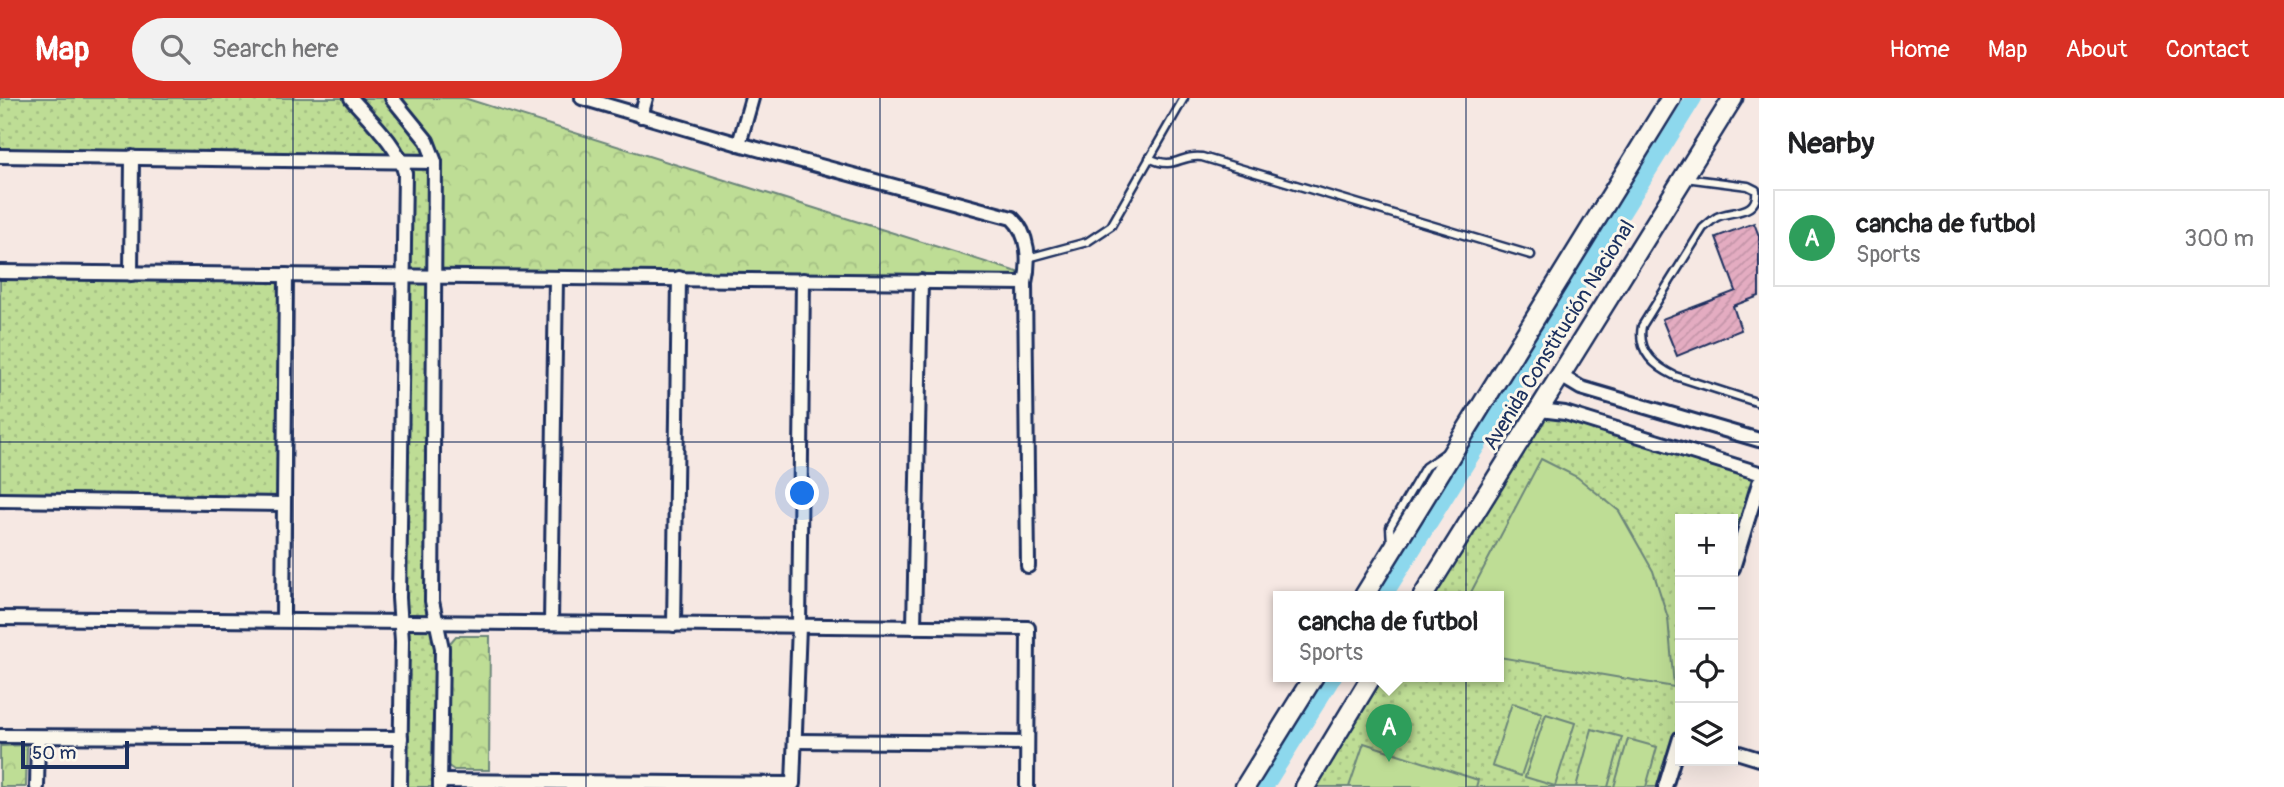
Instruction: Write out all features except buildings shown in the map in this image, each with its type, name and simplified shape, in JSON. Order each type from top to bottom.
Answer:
[{"type":"main road","name":"Avenida Constitución Nacional","points":[[1367,591],[1671,98]]},
{"type":"main road","name":"Avenida Constitución Nacional","points":[[1426,591],[1733,98]]},
{"type":"main road","points":[[1245,787],[1310,682]]},
{"type":"main road","points":[[1305,787],[1369,682]]},
{"type":"street","points":[[351,98],[402,162],[405,173],[399,598],[400,787]]},
{"type":"street","points":[[392,98],[427,141],[435,162],[432,601],[442,648],[440,784],[793,784],[799,626],[803,280]]},
{"type":"street","points":[[582,98],[738,144],[1012,218],[1020,226],[1028,258],[1025,283],[1028,566]]},
{"type":"street","points":[[641,116],[646,98]]},
{"type":"street","points":[[738,144],[752,98]]},
{"type":"street","points":[[0,156],[435,162]]},
{"type":"street","points":[[131,274],[132,157]]},
{"type":"street","points":[[0,272],[1025,283]]},
{"type":"street","points":[[283,619],[286,275]]},
{"type":"street","points":[[551,623],[556,278]]},
{"type":"street","points":[[674,625],[679,278]]},
{"type":"street","points":[[914,627],[920,281]]},
{"type":"street","points":[[1561,376],[1581,388],[1759,440]]},
{"type":"street","points":[[1540,410],[1565,413],[1759,473]]},
{"type":"street","points":[[1738,552],[1759,483]]},
{"type":"street","points":[[0,500],[284,504]]},
{"type":"street","points":[[0,618],[1028,628],[1027,787]]},
{"type":"street","points":[[0,736],[401,738]]},
{"type":"street","points":[[37,787],[38,737]]},
{"type":"street","points":[[796,741],[1027,743]]},
{"type":"street","points":[[1738,753],[1759,759]]},
{"type":"street","points":[[1665,787],[1675,754]]},
{"type":"lane","points":[[1028,258],[1087,242],[1111,226],[1184,98]]},
{"type":"lane","points":[[1149,158],[1172,164],[1188,157],[1202,157],[1531,255]]},
{"type":"lane","points":[[1684,178],[1728,182],[1758,190],[1758,197],[1751,210],[1714,218],[1703,228],[1642,326],[1642,343],[1648,356],[1662,370],[1759,402]]},
{"type":"green space","points":[[0,98],[392,98],[435,162],[432,601],[442,648],[440,787],[399,787],[403,166],[0,157]]},
{"type":"green space","points":[[392,98],[464,98],[1027,275],[1025,283],[434,276],[435,162]]},
{"type":"green space","points":[[0,272],[286,275],[283,504],[0,500]]},
{"type":"green space","points":[[1540,410],[1759,473],[1738,551],[1738,514],[1675,514],[1675,757],[1666,787],[1310,787],[1375,682],[1504,682],[1504,591],[1433,591]]},
{"type":"green space","points":[[1541,459],[1577,477],[1619,511],[1653,571],[1668,618],[1674,687],[1504,658],[1504,591],[1472,591]]},
{"type":"green space","points":[[456,636],[490,636],[489,770],[454,770],[447,765],[450,643]]},
{"type":"green space","points":[[1512,703],[1542,713],[1521,776],[1492,766]]},
{"type":"green space","points":[[1546,714],[1575,723],[1555,786],[1525,777]]},
{"type":"green space","points":[[1592,729],[1622,737],[1608,787],[1576,787]]},
{"type":"green space","points":[[1628,739],[1657,747],[1646,787],[1614,787]]},
{"type":"green space","points":[[1364,743],[1478,780],[1476,787],[1349,787]]},
{"type":"green space","points":[[27,745],[26,787],[0,787],[0,746]]},
{"type":"waterway","points":[[1387,591],[1694,98]]},
{"type":"waterway","points":[[1265,787],[1330,682]]},
{"type":"place","name":"cancha de futbol","points":[[1389,762]]}]
